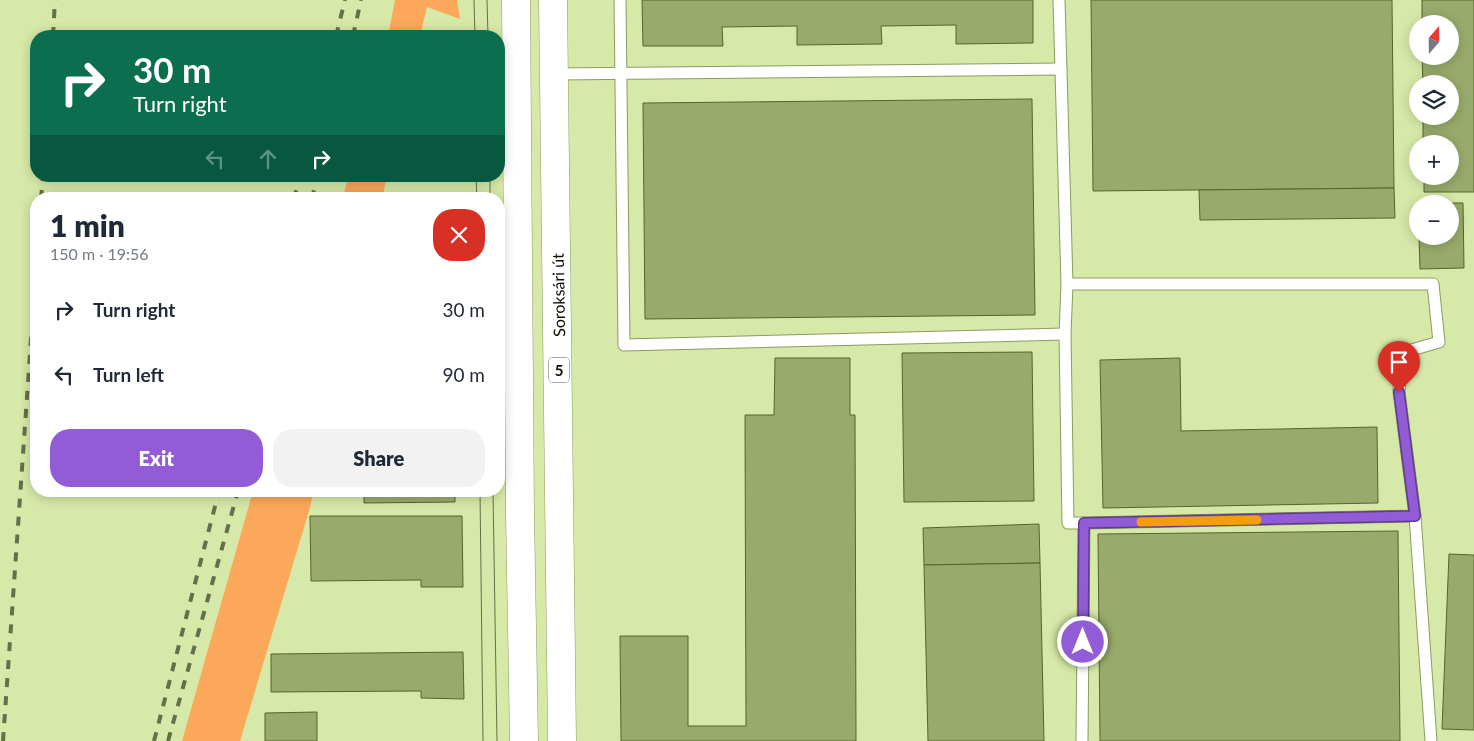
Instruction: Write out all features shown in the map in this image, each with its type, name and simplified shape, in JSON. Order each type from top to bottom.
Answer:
[{"type":"main road","points":[[516,0],[520,514],[524,741]]},
{"type":"main road","name":"Soroksári út","points":[[554,0],[562,741]]},
{"type":"lane","points":[[620,0],[624,345],[1065,334]]},
{"type":"lane","points":[[1059,0],[1067,284],[1065,334],[1068,523],[1415,516]]},
{"type":"lane","points":[[555,74],[1061,69]]},
{"type":"lane","points":[[1067,284],[1433,284],[1439,342],[1401,353],[1399,392],[1415,516],[1431,741]]},
{"type":"lane","points":[[1082,741],[1084,523]]},
{"type":"shaded area","points":[[395,0],[457,0],[460,19],[427,7],[421,30],[389,30]]},
{"type":"shaded area","points":[[347,182],[386,182],[384,192],[344,192]]},
{"type":"shaded area","points":[[251,497],[312,497],[240,741],[182,741]]},
{"type":"building","points":[[642,0],[1033,0],[1033,43],[956,44],[956,25],[881,26],[882,44],[797,45],[797,26],[722,27],[723,46],[643,46]]},
{"type":"building","points":[[1091,0],[1392,0],[1394,188],[1093,191]]},
{"type":"building","points":[[1422,0],[1474,0],[1474,192],[1424,192],[1424,185],[1459,185],[1459,135],[1423,135],[1423,125],[1459,125],[1459,75],[1423,75],[1422,65],[1459,65],[1459,15],[1422,15]]},
{"type":"building","points":[[1032,99],[1035,315],[645,319],[643,103]]},
{"type":"building","points":[[1394,188],[1395,218],[1200,220],[1199,190]]},
{"type":"building","points":[[1459,203],[1463,203],[1464,268],[1420,269],[1419,245],[1459,245]]},
{"type":"building","points":[[1032,352],[1034,501],[904,502],[902,353]]},
{"type":"building","points":[[775,358],[850,358],[850,415],[855,415],[856,741],[621,741],[620,636],[688,636],[688,726],[746,726],[745,415],[774,415]]},
{"type":"building","points":[[1180,358],[1181,431],[1377,427],[1378,503],[1103,508],[1100,360]]},
{"type":"building","points":[[364,497],[455,497],[455,502],[364,503]]},
{"type":"building","points":[[310,516],[462,516],[463,587],[421,587],[421,580],[311,581]]},
{"type":"building","points":[[1039,524],[1040,563],[924,565],[923,528]]},
{"type":"building","points":[[1398,531],[1400,741],[1100,741],[1098,534]]},
{"type":"building","points":[[1449,554],[1474,555],[1474,730],[1442,729]]},
{"type":"building","points":[[1040,563],[1044,741],[928,741],[924,565]]},
{"type":"building","points":[[463,652],[464,699],[421,698],[421,691],[271,692],[271,654]]},
{"type":"building","points":[[317,712],[317,741],[265,741],[265,713]]},
{"type":"tram line","points":[[474,0],[475,30]]},
{"type":"tram line","points":[[487,0],[488,30]]},
{"type":"tram line","points":[[476,182],[477,192]]},
{"type":"tram line","points":[[490,182],[490,192]]},
{"type":"tram line","points":[[480,497],[483,741]]},
{"type":"tram line","points":[[493,497],[497,741]]},
{"type":"railway","points":[[53,30],[55,0]]},
{"type":"railway","points":[[338,30],[345,0]]},
{"type":"railway","points":[[354,30],[361,0]]},
{"type":"railway","points":[[42,182],[42,192]]},
{"type":"railway","points":[[296,192],[298,182]]},
{"type":"railway","points":[[314,192],[316,182]]},
{"type":"railway","points":[[3,741],[30,354]]},
{"type":"railway","points":[[154,741],[217,497]]},
{"type":"railway","points":[[168,741],[236,497]]},
{"type":"slow traffic","points":[[1141,522],[1257,520]]},
{"type":"route","points":[[1083,642],[1084,523],[1415,516],[1399,392]]}]
